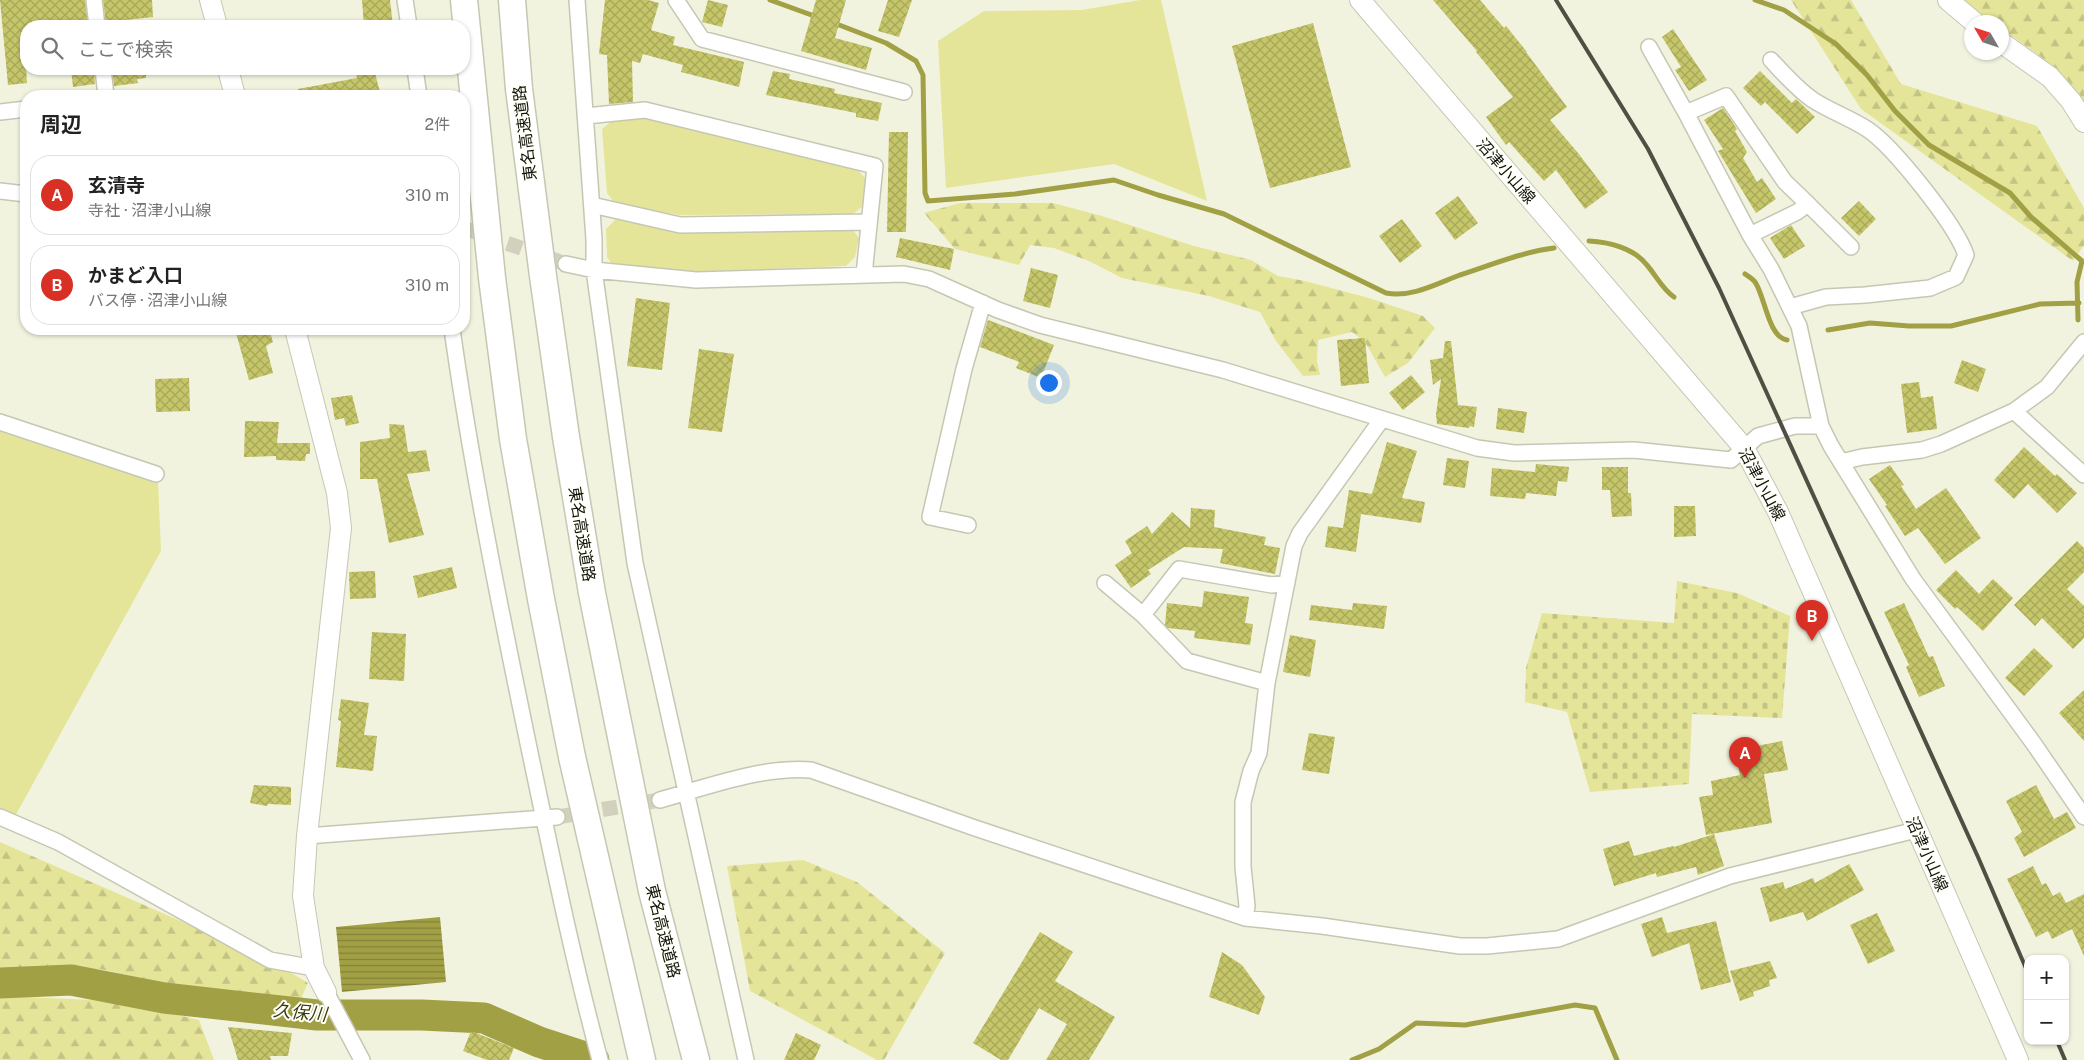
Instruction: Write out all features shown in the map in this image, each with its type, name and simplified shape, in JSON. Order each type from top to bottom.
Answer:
[{"type":"highway","points":[[464,0],[466,20]]},
{"type":"highway","name":"東名高速道路","points":[[512,0],[519,89],[543,276],[566,437],[592,593],[652,891],[696,1060]]},
{"type":"highway","points":[[470,60],[492,278],[514,439],[541,600],[572,757],[642,1060]]},
{"type":"main road","points":[[210,0],[215,20]]},
{"type":"main road","name":"沼津小山線","points":[[1360,0],[1744,448],[1778,512],[2018,1060]]},
{"type":"main road","points":[[1948,0],[1966,15]]},
{"type":"main road","points":[[2009,48],[2050,77],[2071,101],[2084,122]]},
{"type":"main road","points":[[230,75],[233,90]]},
{"type":"main road","points":[[297,335],[337,494],[341,528],[307,836],[303,896],[314,968],[326,992]]},
{"type":"street","points":[[94,0],[96,20]]},
{"type":"street","points":[[405,0],[408,20]]},
{"type":"street","points":[[577,0],[592,205],[594,270],[635,563],[746,1060]]},
{"type":"street","points":[[676,0],[702,39],[904,92]]},
{"type":"street","points":[[1649,47],[1750,235],[1771,270],[1799,326],[1821,426],[1841,462],[1913,579],[2034,744],[2084,817]]},
{"type":"street","points":[[1772,60],[1794,84],[1812,99],[1867,129],[1894,153],[1948,221],[1962,244],[1966,255],[1956,277],[1930,288],[1865,295],[1826,296],[1790,307]]},
{"type":"street","points":[[103,75],[105,90]]},
{"type":"street","points":[[416,75],[417,90]]},
{"type":"street","points":[[1686,113],[1726,96],[1785,182],[1851,248]]},
{"type":"street","points":[[0,112],[20,110]]},
{"type":"street","points":[[586,116],[645,110],[875,166],[864,275]]},
{"type":"street","points":[[0,191],[20,193]]},
{"type":"street","points":[[1750,235],[1797,212],[1808,204]]},
{"type":"street","points":[[592,205],[680,225],[868,222]]},
{"type":"street","points":[[566,264],[594,270],[696,280],[904,274],[930,279],[983,303],[1040,325],[1223,370],[1477,448],[1514,453],[1634,450],[1730,460],[1758,436],[1795,426],[1821,426]]},
{"type":"street","points":[[968,525],[930,517],[964,369],[983,303]]},
{"type":"street","points":[[453,335],[464,413],[492,573],[550,818],[580,987],[600,1060]]},
{"type":"street","points":[[1841,462],[1862,457],[1922,450],[1941,444],[2014,411],[2047,387],[2084,342]]},
{"type":"street","points":[[2014,411],[2084,476]]},
{"type":"street","points":[[1245,918],[1247,906],[1243,867],[1243,802],[1251,771],[1259,753],[1267,690],[1266,683],[1294,546],[1300,533],[1382,419]]},
{"type":"street","points":[[0,422],[156,474]]},
{"type":"street","points":[[1143,615],[1179,568],[1272,585],[1287,583]]},
{"type":"street","points":[[1105,583],[1143,615],[1187,661],[1266,683]]},
{"type":"street","points":[[660,800],[755,774],[790,768],[812,770],[975,828],[1245,918],[1322,926],[1460,946],[1487,946],[1558,939],[1730,876],[1916,830]]},
{"type":"street","points":[[0,817],[58,842],[270,960],[314,968]]},
{"type":"street","points":[[307,836],[550,818]]},
{"type":"street","points":[[326,992],[362,1060]]},
{"type":"green space","points":[[1140,0],[1161,0],[1207,201],[1114,164],[946,188],[938,41],[984,11],[1082,10]]},
{"type":"green space","points":[[1791,0],[1851,0],[1901,84],[2037,126],[2084,208],[2084,245],[2073,261],[1861,109]]},
{"type":"green space","points":[[1962,0],[2084,0],[2084,103],[2058,71],[2009,34],[2009,15],[1982,15]]},
{"type":"green space","points":[[643,118],[857,169],[866,179],[863,206],[853,214],[680,215],[615,204],[607,193],[602,129],[613,120]]},
{"type":"green space","points":[[960,203],[1053,203],[1102,216],[1194,246],[1251,260],[1278,276],[1369,298],[1423,316],[1435,328],[1408,363],[1385,377],[1365,342],[1352,332],[1318,340],[1317,361],[1320,375],[1303,376],[1276,341],[1260,312],[1209,296],[1122,278],[1089,261],[1054,248],[1030,245],[1019,265],[955,249],[924,213]]},
{"type":"green space","points":[[616,219],[682,231],[852,229],[859,238],[855,257],[846,266],[695,272],[611,263],[607,257],[606,229]]},
{"type":"green space","points":[[0,428],[158,481],[161,551],[13,820],[0,814]]},
{"type":"green space","points":[[1677,581],[1737,593],[1790,616],[1782,718],[1692,714],[1689,784],[1590,792],[1567,712],[1525,702],[1526,668],[1542,613],[1674,623]]},
{"type":"green space","points":[[0,842],[270,960],[308,983],[299,1003],[200,991],[100,969],[0,980]]},
{"type":"green space","points":[[803,860],[857,882],[945,953],[884,1060],[877,1060],[750,991],[727,866]]},
{"type":"green space","points":[[0,996],[118,1001],[199,1020],[214,1060],[0,1060]]},
{"type":"shaded area","points":[[440,917],[446,982],[342,992],[336,927]]},
{"type":"building","points":[[0,0],[85,0],[87,20],[20,20],[20,75],[26,75],[27,83],[8,85]]},
{"type":"building","points":[[103,0],[152,0],[153,17],[105,20]]},
{"type":"building","points":[[362,0],[390,0],[392,20],[364,20]]},
{"type":"building","points":[[605,0],[648,0],[659,3],[651,30],[675,37],[673,45],[744,62],[739,87],[681,72],[683,65],[643,54],[640,63],[632,61],[633,102],[609,104],[607,55],[599,54]]},
{"type":"building","points":[[708,0],[728,5],[722,27],[702,22]]},
{"type":"building","points":[[816,0],[846,0],[835,38],[872,48],[866,70],[801,51]]},
{"type":"building","points":[[888,0],[912,0],[899,37],[878,31]]},
{"type":"building","points":[[1433,0],[1480,0],[1504,28],[1506,26],[1567,107],[1550,120],[1608,192],[1585,209],[1556,170],[1544,181],[1509,142],[1506,145],[1486,117],[1513,97]]},
{"type":"building","points":[[1313,23],[1351,167],[1270,188],[1232,46]]},
{"type":"building","points":[[1673,29],[1707,80],[1689,91],[1675,70],[1681,67],[1662,37]]},
{"type":"building","points":[[773,71],[790,74],[789,79],[835,89],[834,93],[882,103],[878,121],[856,117],[856,113],[766,95]]},
{"type":"building","points":[[1760,71],[1792,103],[1796,99],[1815,117],[1797,134],[1765,102],[1761,106],[1743,88]]},
{"type":"building","points":[[72,75],[94,75],[95,84],[73,87]]},
{"type":"building","points":[[113,75],[146,75],[146,78],[137,79],[138,83],[114,86]]},
{"type":"building","points":[[357,75],[376,75],[379,90],[298,90],[298,89],[357,78]]},
{"type":"building","points":[[1723,108],[1737,129],[1735,131],[1747,152],[1743,158],[1757,182],[1762,178],[1776,199],[1756,213],[1718,151],[1723,149],[1704,120]]},
{"type":"building","points":[[889,132],[908,132],[906,232],[887,232]]},
{"type":"building","points":[[1458,196],[1478,223],[1455,240],[1435,213]]},
{"type":"building","points":[[1859,201],[1876,219],[1859,236],[1841,218]]},
{"type":"building","points":[[1402,219],[1422,246],[1400,263],[1379,236]]},
{"type":"building","points":[[1791,225],[1805,246],[1784,259],[1770,238]]},
{"type":"building","points":[[900,238],[954,249],[950,270],[896,257]]},
{"type":"building","points":[[1031,268],[1058,275],[1050,308],[1023,301]]},
{"type":"building","points":[[636,298],[670,303],[662,370],[627,366]]},
{"type":"building","points":[[988,320],[1054,345],[1041,378],[1016,368],[1019,362],[980,347]]},
{"type":"building","points":[[237,335],[271,335],[273,342],[266,346],[273,373],[249,380]]},
{"type":"building","points":[[1365,338],[1369,383],[1341,386],[1337,340]]},
{"type":"building","points":[[1445,341],[1451,341],[1458,405],[1477,407],[1474,427],[1437,424],[1436,414],[1441,379],[1433,385],[1430,360],[1443,358]]},
{"type":"building","points":[[699,349],[734,354],[722,432],[688,428]]},
{"type":"building","points":[[1962,360],[1986,369],[1978,392],[1954,383]]},
{"type":"building","points":[[1411,375],[1425,392],[1403,410],[1389,393]]},
{"type":"building","points":[[189,378],[190,411],[156,412],[155,379]]},
{"type":"building","points":[[1919,382],[1921,398],[1933,396],[1937,429],[1907,433],[1901,384]]},
{"type":"building","points":[[352,395],[359,423],[346,426],[344,418],[335,420],[331,398]]},
{"type":"building","points":[[1498,408],[1527,412],[1524,433],[1496,429]]},
{"type":"building","points":[[245,421],[279,422],[277,443],[310,443],[310,454],[306,454],[305,461],[276,460],[276,456],[244,457]]},
{"type":"building","points":[[389,424],[404,425],[408,452],[426,450],[430,471],[407,474],[424,535],[389,543],[377,479],[360,479],[360,442],[390,438]]},
{"type":"building","points":[[1387,442],[1417,451],[1402,498],[1425,502],[1421,523],[1361,514],[1356,552],[1325,547],[1328,526],[1343,528],[1349,490],[1372,494]]},
{"type":"building","points":[[2024,447],[2055,476],[2057,474],[2077,493],[2057,513],[2028,484],[2014,499],[1994,480]]},
{"type":"building","points":[[1447,458],[1469,461],[1465,488],[1443,485]]},
{"type":"building","points":[[1536,464],[1569,467],[1567,482],[1558,481],[1556,496],[1526,493],[1525,499],[1490,496],[1492,468],[1535,472]]},
{"type":"building","points":[[1890,465],[1904,485],[1901,486],[1916,509],[1946,488],[1981,538],[1945,564],[1918,528],[1905,536],[1869,479]]},
{"type":"building","points":[[1602,467],[1628,467],[1628,493],[1631,493],[1632,516],[1612,517],[1610,490],[1602,490]]},
{"type":"building","points":[[1674,506],[1695,506],[1696,536],[1674,537]]},
{"type":"building","points":[[1191,508],[1215,510],[1214,527],[1266,537],[1264,545],[1280,548],[1275,574],[1220,563],[1223,549],[1184,547],[1148,570],[1151,574],[1131,588],[1115,565],[1132,553],[1125,541],[1147,526],[1152,534],[1172,512],[1190,528]]},
{"type":"building","points":[[2077,541],[2084,548],[2084,572],[2067,589],[2084,606],[2084,638],[2073,649],[2042,618],[2035,626],[2014,605]]},
{"type":"building","points":[[452,567],[457,588],[418,598],[413,576]]},
{"type":"building","points":[[1956,570],[1979,594],[1993,579],[2013,598],[1983,631],[1957,607],[1955,609],[1936,590]]},
{"type":"building","points":[[375,571],[376,598],[350,599],[349,572]]},
{"type":"building","points":[[1204,591],[1249,597],[1245,623],[1253,624],[1250,645],[1194,638],[1195,631],[1168,628],[1165,625],[1167,603],[1202,607]]},
{"type":"building","points":[[1353,603],[1387,606],[1384,629],[1309,620],[1311,605],[1352,610]]},
{"type":"building","points":[[1904,603],[1929,657],[1933,656],[1945,686],[1919,697],[1906,667],[1909,665],[1884,612]]},
{"type":"building","points":[[372,632],[406,634],[404,681],[369,679]]},
{"type":"building","points":[[1290,635],[1316,640],[1310,677],[1283,672]]},
{"type":"building","points":[[2034,648],[2053,666],[2024,696],[2005,678]]},
{"type":"building","points":[[2084,690],[2084,741],[2059,713]]},
{"type":"building","points":[[341,699],[369,703],[364,735],[377,736],[373,771],[336,767],[341,721],[338,720]]},
{"type":"building","points":[[1309,733],[1335,737],[1329,774],[1302,770]]},
{"type":"building","points":[[1782,741],[1788,770],[1764,774],[1772,823],[1706,835],[1699,797],[1713,795],[1711,781],[1740,775],[1735,750]]},
{"type":"building","points":[[254,785],[291,787],[291,805],[268,804],[267,806],[250,803]]},
{"type":"building","points":[[2036,785],[2054,819],[2067,812],[2076,828],[2024,857],[2014,838],[2022,832],[2006,801]]},
{"type":"building","points":[[1714,834],[1724,866],[1698,875],[1696,867],[1657,877],[1656,873],[1614,886],[1603,849],[1629,841],[1634,856],[1674,847]]},
{"type":"building","points":[[1849,864],[1864,890],[1807,921],[1803,912],[1770,922],[1760,888],[1783,882],[1785,889],[1813,878],[1815,883]]},
{"type":"building","points":[[2033,866],[2042,885],[2046,883],[2053,896],[2060,892],[2066,903],[2084,894],[2084,956],[2072,929],[2052,939],[2048,931],[2036,937],[2007,879]]},
{"type":"building","points":[[1877,913],[1895,951],[1868,964],[1850,925]]},
{"type":"building","points":[[1662,917],[1667,933],[1716,921],[1731,982],[1701,990],[1689,943],[1652,957],[1641,924]]},
{"type":"building","points":[[1040,932],[1073,952],[1055,981],[1115,1017],[1089,1060],[1046,1060],[1067,1024],[1039,1008],[1008,1060],[1001,1060],[973,1043]]},
{"type":"building","points":[[1222,952],[1242,965],[1265,997],[1259,1015],[1209,997]]},
{"type":"building","points":[[1770,961],[1777,978],[1769,980],[1770,986],[1753,992],[1754,996],[1740,1001],[1730,971]]},
{"type":"building","points":[[228,1027],[292,1033],[288,1056],[270,1056],[271,1060],[238,1060]]},
{"type":"building","points":[[471,1031],[514,1048],[509,1060],[487,1060],[463,1051]]},
{"type":"building","points":[[796,1033],[821,1045],[814,1060],[784,1060]]},
{"type":"waterway","points":[[770,0],[817,17]]},
{"type":"waterway","points":[[1755,0],[1784,10],[1836,44],[1867,75],[1895,111],[1929,145],[2010,193],[2031,217],[2082,261],[2077,282],[2078,320]]},
{"type":"waterway","points":[[834,23],[886,43],[916,61],[923,75],[925,193],[928,201],[1015,194],[1114,180],[1224,214],[1386,293],[1395,294],[1414,292],[1507,259],[1530,252],[1554,248]]},
{"type":"waterway","points":[[1589,241],[1612,244],[1628,250],[1641,258],[1674,297]]},
{"type":"waterway","points":[[1745,274],[1754,281],[1758,288],[1775,332],[1787,340]]},
{"type":"waterway","points":[[1828,330],[1870,323],[1909,326],[1951,326],[2040,304],[2079,303]]},
{"type":"waterway","name":"久保川","points":[[0,983],[71,980],[164,998],[317,1015],[422,1015],[484,1018],[539,1042],[594,1060]]},
{"type":"waterway","points":[[1352,1060],[1379,1049],[1416,1023],[1465,1025],[1575,1005],[1595,1008],[1617,1060]]},
{"type":"tunnel","points":[[470,230],[566,264]]},
{"type":"tunnel","points":[[557,817],[660,800]]},
{"type":"railway","points":[[1556,0],[1648,149],[1719,288],[1978,857],[2024,964]]},
{"type":"railway","points":[[2059,1045],[2065,1060]]},
{"type":"place","name":"かまど入口","points":[[1812,641]]},
{"type":"place","name":"玄清寺","points":[[1745,778]]}]
